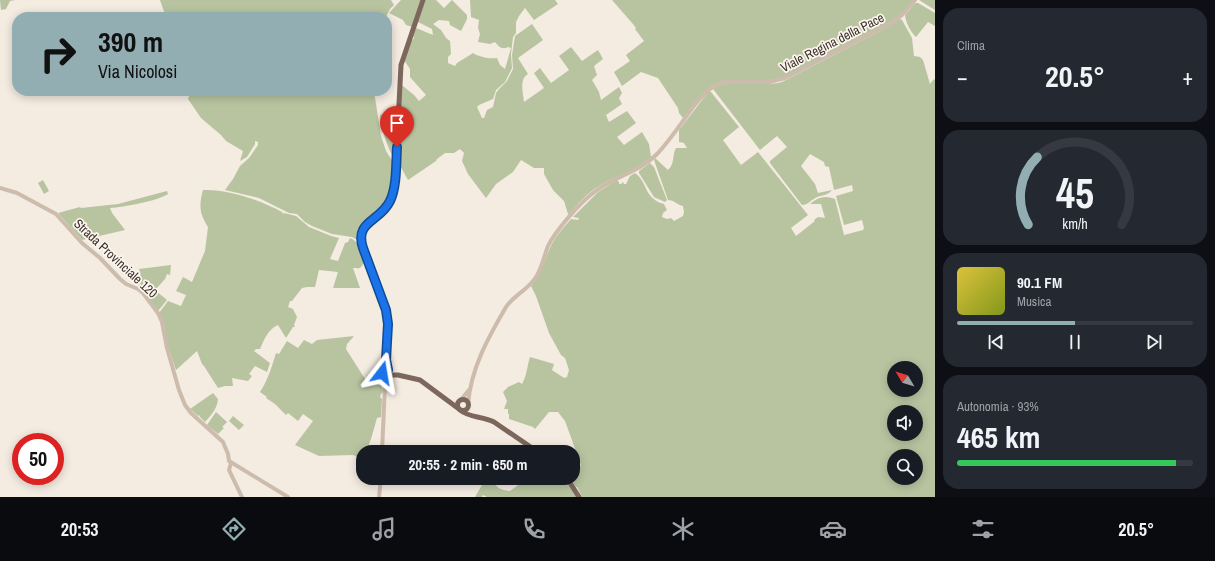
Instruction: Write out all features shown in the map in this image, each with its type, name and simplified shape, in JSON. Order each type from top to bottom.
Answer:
[{"type":"main road","points":[[423,0],[401,65],[396,170],[392,196],[383,212],[365,226],[361,234],[363,248],[386,310],[388,324],[386,372],[420,380],[466,414],[487,419],[528,445]]},
{"type":"main road","points":[[449,401],[455,403],[464,400],[468,405],[469,412],[479,417]]},
{"type":"main road","points":[[459,402],[458,406],[460,409]]},
{"type":"main road","points":[[460,409],[462,411],[466,410],[468,405]]},
{"type":"main road","points":[[571,485],[579,497]]},
{"type":"street","name":"Viale Regina della Pace","points":[[471,386],[479,359],[506,307],[511,300],[528,287],[536,278],[548,246],[559,229],[593,193],[609,182],[636,170],[656,154],[707,92],[715,86],[726,82],[769,82],[785,78],[892,23],[902,15],[915,0]]},
{"type":"street","name":"Strada Provinciale 120","points":[[0,188],[17,194],[56,214],[82,243],[100,258],[117,276],[126,284],[138,288],[143,293],[158,313],[162,322],[167,348],[183,401],[187,409],[223,442],[231,463]]},
{"type":"street","points":[[382,445],[386,372]]},
{"type":"street","points":[[459,402],[471,386]]},
{"type":"street","points":[[468,405],[471,386]]},
{"type":"street","points":[[242,497],[229,470],[231,463],[288,497]]},
{"type":"street","points":[[379,497],[380,485]]},
{"type":"green space","points":[[0,0],[15,0],[10,1],[6,9],[1,10]]},
{"type":"green space","points":[[160,0],[391,0],[394,5],[388,12],[164,12]]},
{"type":"green space","points":[[401,0],[422,0],[413,27],[406,25],[403,20],[390,12]]},
{"type":"green space","points":[[425,0],[436,0],[444,8],[452,0],[467,15],[467,19],[461,31],[450,25],[449,21],[439,20],[433,24],[441,30],[450,41],[451,54],[448,57],[448,63],[455,66],[457,63],[473,53],[478,56],[497,58],[500,65],[505,69],[511,48],[501,48],[495,42],[490,44],[478,42],[480,34],[478,28],[479,20],[471,17],[470,0],[555,0],[558,4],[534,20],[525,8],[519,16],[516,22],[516,33],[513,37],[511,54],[512,68],[505,82],[496,90],[493,99],[477,107],[482,118],[484,118],[487,110],[493,107],[496,93],[507,81],[513,69],[512,55],[515,36],[532,24],[543,40],[518,58],[528,74],[523,79],[522,90],[524,102],[544,88],[534,73],[540,68],[551,83],[569,70],[559,56],[571,47],[582,61],[598,50],[603,59],[594,66],[597,75],[592,80],[599,92],[601,100],[619,87],[622,93],[619,98],[622,104],[606,115],[609,122],[627,111],[636,123],[617,137],[624,145],[642,132],[649,144],[651,157],[639,166],[595,189],[569,214],[564,201],[553,190],[544,174],[544,168],[534,168],[521,160],[513,172],[496,184],[486,198],[468,174],[462,161],[464,153],[460,149],[454,153],[445,153],[408,180],[398,162],[401,86],[414,95],[419,101],[426,95],[410,77],[410,69],[404,60],[411,41],[414,38],[413,35],[416,28],[433,35],[432,29],[418,22]]},
{"type":"green space","points":[[612,0],[913,0],[903,12],[892,21],[784,77],[770,80],[723,81],[711,86],[683,118],[658,78],[641,72],[622,86],[614,72],[630,61],[626,55],[644,41],[633,24]]},
{"type":"green space","points":[[919,0],[935,0],[935,10]]},
{"type":"green space","points":[[915,3],[918,3],[935,13],[935,26],[928,22],[916,37],[906,21],[905,15]]},
{"type":"green space","points":[[900,19],[912,38],[914,56],[920,57],[923,60],[930,84],[934,79],[935,80],[935,497],[582,497],[575,485],[580,485],[580,445],[574,445],[565,421],[558,412],[549,412],[535,429],[509,419],[508,409],[504,409],[507,401],[503,392],[508,387],[519,382],[522,384],[530,357],[554,364],[552,370],[564,378],[567,377],[569,370],[565,358],[561,355],[549,333],[531,286],[540,273],[554,240],[562,229],[571,219],[578,220],[579,218],[573,217],[598,192],[617,180],[619,184],[623,182],[626,184],[630,176],[635,173],[641,179],[649,194],[657,201],[664,204],[667,210],[663,213],[662,217],[667,219],[671,218],[674,221],[683,216],[683,206],[668,200],[654,160],[655,158],[668,170],[672,165],[676,148],[687,148],[684,143],[679,142],[679,130],[709,91],[739,127],[723,140],[741,165],[758,152],[808,215],[791,228],[796,236],[818,217],[825,218],[821,204],[810,204],[819,198],[825,197],[835,199],[844,235],[863,230],[862,220],[844,225],[836,196],[853,191],[852,185],[834,190],[829,167],[825,166],[824,162],[810,154],[801,166],[815,184],[818,193],[832,190],[827,194],[817,197],[802,205],[770,163],[770,161],[787,147],[777,136],[760,150],[713,89],[737,83],[773,84],[782,82],[890,26]]},
{"type":"green space","points":[[189,96],[375,96],[381,136],[386,151],[393,162],[393,182],[389,199],[384,207],[375,216],[358,229],[358,240],[352,237],[332,234],[312,226],[305,222],[297,214],[289,213],[259,198],[225,190],[240,166],[249,158],[258,145],[258,142],[255,141],[255,144],[247,157],[240,161],[243,151],[226,141],[201,118],[188,99]]},
{"type":"green space","points":[[380,115],[397,118],[395,156],[393,156],[386,142]]},
{"type":"green space","points":[[650,163],[654,167],[667,200],[665,202],[654,197],[639,173],[639,171]]},
{"type":"green space","points":[[43,180],[49,191],[44,194],[38,183]]},
{"type":"green space","points":[[203,190],[223,191],[244,196],[282,212],[283,214],[296,216],[309,227],[339,238],[330,259],[338,261],[345,243],[348,242],[350,238],[358,245],[366,262],[364,262],[360,268],[353,268],[360,288],[333,288],[338,272],[319,270],[315,287],[302,288],[292,301],[290,301],[288,307],[293,309],[297,317],[294,325],[295,327],[293,327],[286,338],[278,325],[267,335],[260,349],[256,349],[254,351],[270,363],[267,372],[255,366],[249,374],[252,376],[248,381],[232,378],[233,386],[218,388],[202,364],[197,351],[176,370],[159,313],[168,301],[181,306],[186,295],[176,291],[183,277],[192,282],[205,251],[208,227],[201,213]]},
{"type":"green space","points":[[167,191],[168,194],[157,199],[110,208],[125,230],[82,240],[58,213],[80,207],[118,204]]},
{"type":"green space","points":[[171,265],[170,275],[167,274],[165,279],[155,290],[167,300],[158,311],[138,286],[142,281],[139,269]]},
{"type":"green space","points":[[354,336],[347,344],[346,349],[365,379],[382,386],[383,392],[380,397],[382,399],[381,417],[377,418],[369,445],[356,445],[356,456],[319,456],[295,445],[313,421],[303,414],[298,421],[288,413],[286,415],[260,392],[268,378],[276,353],[279,354],[287,341],[298,348],[304,340],[312,344],[317,340]]},
{"type":"green space","points":[[213,393],[218,399],[217,406],[205,422],[199,415],[198,416],[190,409]]},
{"type":"green space","points":[[216,412],[227,422],[218,434],[207,425]]},
{"type":"green space","points":[[233,416],[244,425],[239,430],[229,421]]},
{"type":"green space","points":[[482,485],[496,485],[499,488],[510,491],[518,485],[569,485],[577,497],[487,497],[483,495],[482,497],[475,497]]},
{"type":"route","points":[[382,373],[384,369],[388,370],[386,360],[387,315],[363,248],[361,234],[365,226],[380,215],[391,200],[394,190],[397,147]]}]
